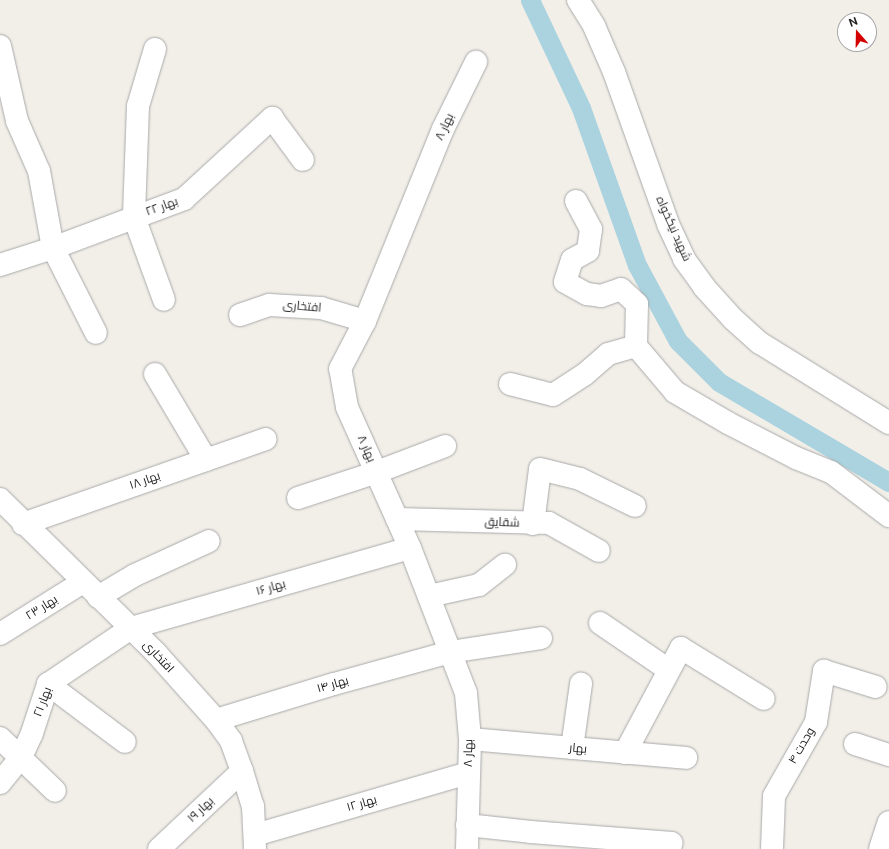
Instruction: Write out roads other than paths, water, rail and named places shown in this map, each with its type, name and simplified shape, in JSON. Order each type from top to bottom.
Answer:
[{"type":"street","name":"شهید نیکخواه","points":[[578,0],[594,26],[614,72],[668,224],[684,259],[696,276],[733,318],[760,343],[889,423]]},
{"type":"street","points":[[0,46],[17,121],[39,171],[53,248],[96,333]]},
{"type":"street","points":[[155,49],[138,106],[134,217],[164,300]]},
{"type":"street","name":"بهار ۸","points":[[467,849],[470,739],[466,693],[430,596],[348,407],[340,369],[365,321],[443,129],[476,62]]},
{"type":"street","name":"بهار ۲۲","points":[[0,265],[53,248],[184,199],[272,118],[303,160]]},
{"type":"street","points":[[576,201],[591,229],[588,251],[572,260],[564,282],[587,294],[601,296],[621,289],[637,304],[636,346],[675,392],[728,423],[796,458],[832,472],[889,516]]},
{"type":"street","name":"افتخاری","points":[[240,316],[269,305],[321,308],[365,321]]},
{"type":"street","points":[[510,384],[553,395],[584,375],[608,354],[636,346]]},
{"type":"street","points":[[155,374],[206,460]]},
{"type":"street","name":"بهار ۱۸","points":[[23,524],[266,439]]},
{"type":"street","points":[[298,498],[377,472],[445,446]]},
{"type":"street","points":[[533,524],[540,469],[580,479],[635,506]]},
{"type":"street","name":"افتخاری","points":[[0,499],[23,524],[156,653],[216,720],[231,741],[242,771],[253,806],[255,842]]},
{"type":"street","name":"شقایق","points":[[397,520],[533,524],[549,523],[599,551]]},
{"type":"street","name":"بهار ۲۳","points":[[0,634],[91,590],[135,575],[209,541]]},
{"type":"street","name":"بهار ۱۶","points":[[131,628],[410,548]]},
{"type":"street","points":[[430,596],[478,585],[505,565]]},
{"type":"street","points":[[600,623],[669,670]]},
{"type":"street","name":"بهار ۲۱","points":[[0,783],[21,757],[32,733],[48,684],[131,628]]},
{"type":"street","name":"بهار ۱۴","points":[[216,720],[334,684],[450,652],[541,638]]},
{"type":"street","points":[[625,753],[681,648],[764,699]]},
{"type":"street","name":"وحدت ۴","points":[[772,849],[774,796],[816,722],[824,670],[876,687]]},
{"type":"street","points":[[48,684],[125,742]]},
{"type":"street","points":[[572,748],[581,684]]},
{"type":"street","points":[[0,738],[55,791]]},
{"type":"street","name":"بهار","points":[[470,739],[686,758]]},
{"type":"street","points":[[855,744],[889,755]]},
{"type":"street","name":"بهار ۱۹","points":[[159,849],[242,771]]},
{"type":"street","name":"بهار ۱۲","points":[[255,842],[469,773]]},
{"type":"street","points":[[880,849],[889,822]]},
{"type":"street","points":[[467,825],[531,832],[672,843]]},
{"type":"waterway","points":[[530,0],[581,108],[637,265],[678,341],[719,382],[889,482]]}]
